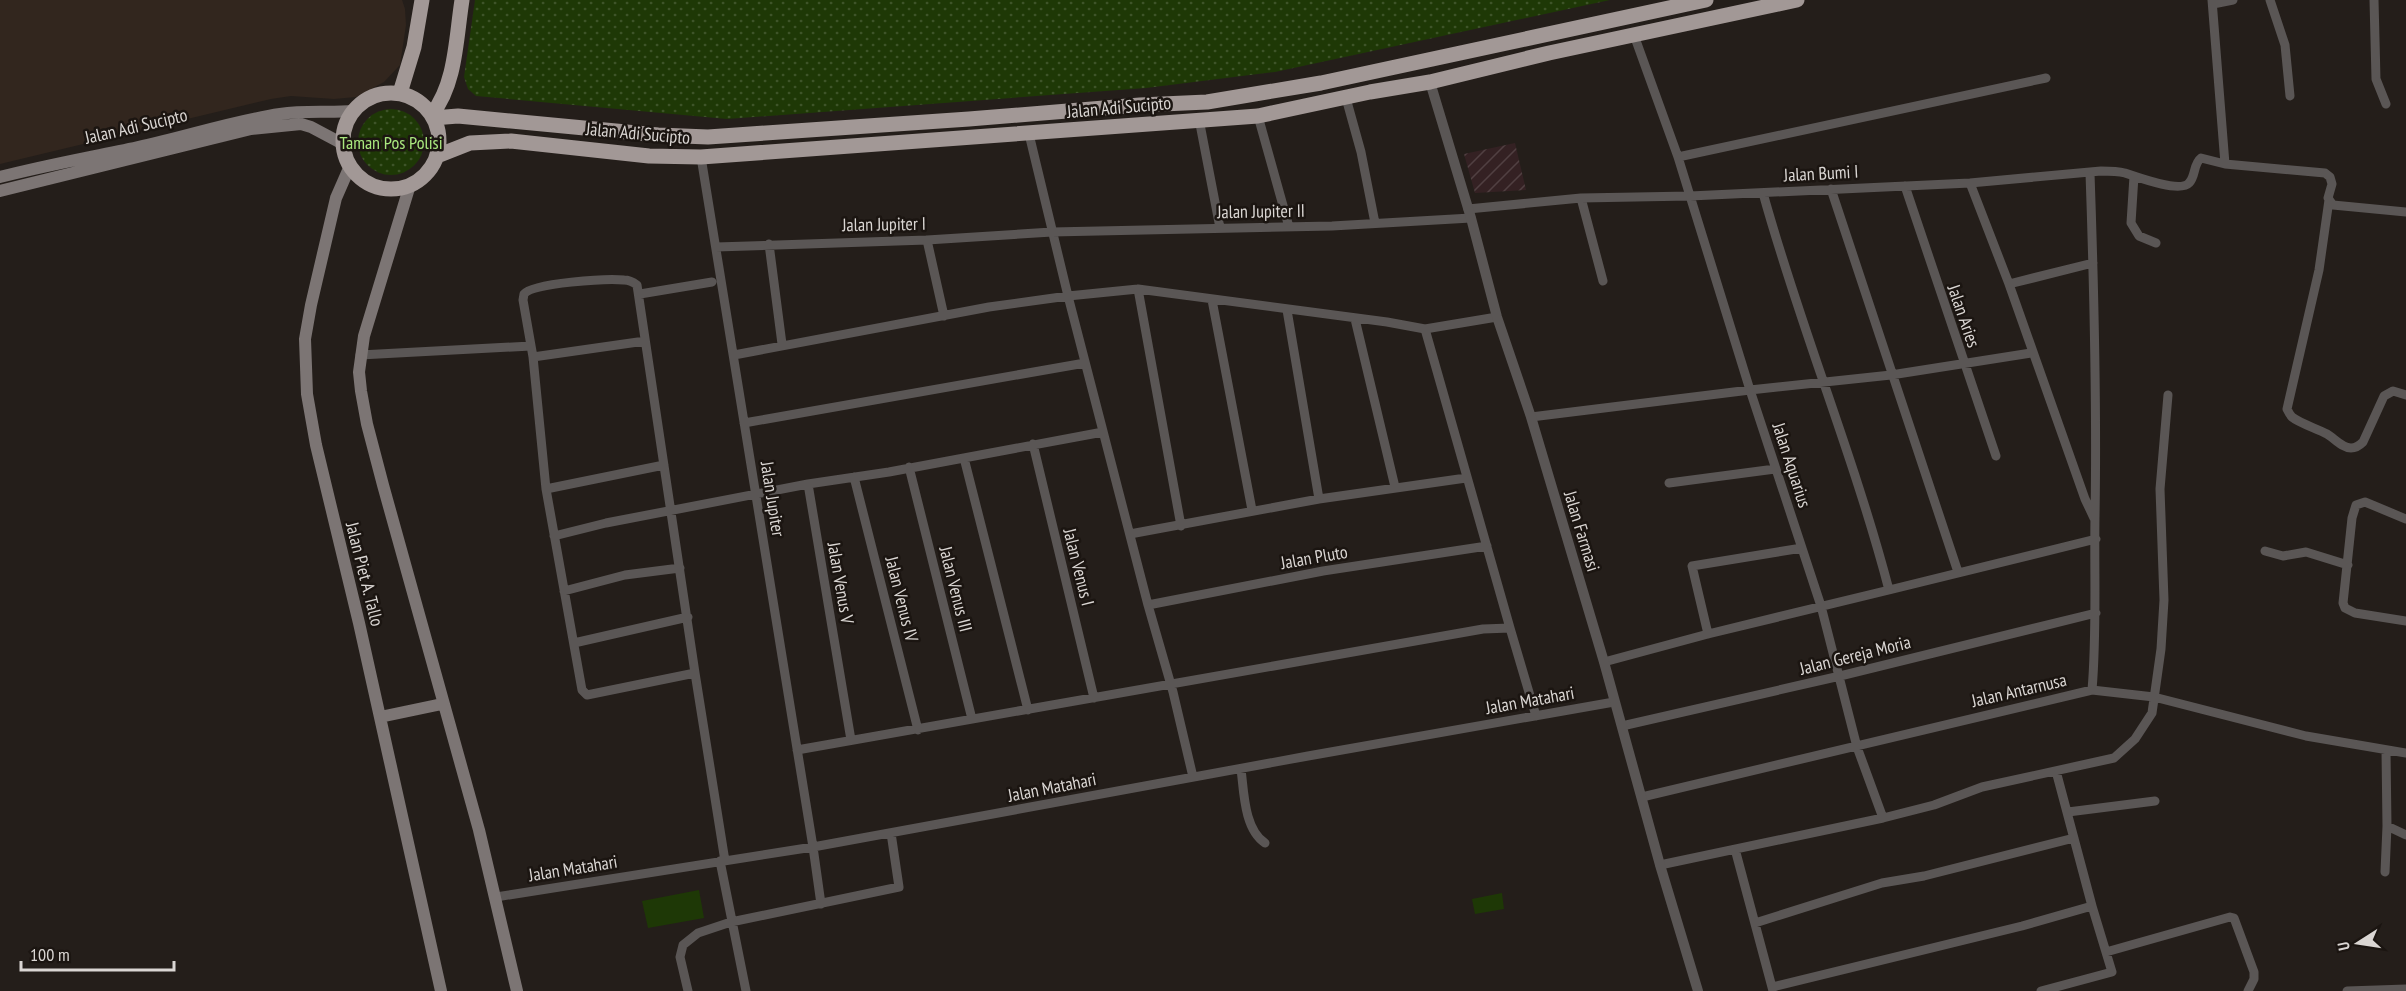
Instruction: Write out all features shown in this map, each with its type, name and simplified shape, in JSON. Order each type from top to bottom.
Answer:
[{"type":"highway","points":[[400,93],[414,47],[422,0]]},
{"type":"highway","points":[[433,116],[447,88],[462,0]]},
{"type":"highway","name":"Jalan Adi Sucipto","points":[[433,116],[458,116],[684,137],[1207,102],[1264,94],[1706,0]]},
{"type":"highway","name":"Jalan Adi Sucipto","points":[[437,156],[471,143],[511,141],[649,156],[701,157],[1029,135],[1199,119],[1258,116],[1430,82],[1549,53],[1797,0]]},
{"type":"highway","points":[[382,93],[400,93],[423,104],[433,116],[439,137],[437,156],[426,173],[410,185],[394,189],[377,187],[362,179],[350,166],[343,144],[344,132],[353,111],[366,99],[382,93]]},
{"type":"highway","points":[[1084,110],[1089,129]]},
{"type":"main road","name":"Jalan Adi Sucipto","points":[[0,177],[139,147],[254,118],[303,112],[353,111]]},
{"type":"main road","name":"Jalan Adi Sucipto","points":[[0,191],[251,129],[301,124],[343,144]]},
{"type":"main road","name":"Jalan Piet A. Tallo","points":[[350,166],[336,198],[305,339],[307,394],[316,445],[441,991]]},
{"type":"main road","points":[[410,185],[360,356],[359,372],[367,424],[496,897],[517,991]]},
{"type":"main road","points":[[380,717],[442,704]]},
{"type":"street","points":[[2233,0],[2213,2],[2225,164],[2325,173],[2330,177],[2332,184],[2319,270],[2287,409],[2292,417],[2312,425],[2342,445],[2351,448],[2363,442],[2384,396],[2393,391],[2406,395]]},
{"type":"street","points":[[2270,0],[2285,45],[2290,96]]},
{"type":"street","points":[[2374,0],[2376,79],[2386,104]]},
{"type":"street","name":"Jalan Aquarius","points":[[1634,35],[1678,157],[1775,469],[1821,606],[1857,747],[1883,818]]},
{"type":"street","points":[[1678,157],[2046,78]]},
{"type":"street","name":"Jalan Farmasi","points":[[1430,82],[1470,214],[1497,317],[1531,417],[1604,662],[1660,865],[1698,991]]},
{"type":"street","points":[[1346,98],[1361,152],[1375,223]]},
{"type":"street","points":[[1258,116],[1289,227]]},
{"type":"street","points":[[1199,119],[1220,228]]},
{"type":"street","points":[[1029,135],[1085,363],[1171,685],[1193,777]]},
{"type":"street","name":"Jalan Jupiter","points":[[701,157],[821,904]]},
{"type":"street","name":"Jalan Bumi I","points":[[1470,214],[1581,198],[1690,196],[1970,183],[2110,171],[2173,187],[2188,185],[2197,162],[2201,158],[2225,164]]},
{"type":"street","points":[[2090,173],[2096,539],[2096,613],[2092,690]]},
{"type":"street","points":[[2134,176],[2132,224],[2139,236],[2156,243]]},
{"type":"street","points":[[1970,183],[2009,284],[2031,353],[2085,500],[2095,519]]},
{"type":"street","name":"Jalan Aries","points":[[1905,186],[1996,456]]},
{"type":"street","points":[[1831,189],[1958,572]]},
{"type":"street","points":[[1763,193],[1782,261],[1825,383],[1889,590]]},
{"type":"street","points":[[1581,198],[1602,281]]},
{"type":"street","points":[[2329,200],[2333,205],[2345,207],[2406,212]]},
{"type":"street","name":"Jalan Jupiter II","points":[[1052,232],[1289,227],[1375,223],[1470,214]]},
{"type":"street","name":"Jalan Jupiter I","points":[[716,247],[927,240],[1052,232]]},
{"type":"street","points":[[927,240],[944,316]]},
{"type":"street","points":[[769,244],[782,344]]},
{"type":"street","points":[[2009,284],[2093,263]]},
{"type":"street","points":[[695,673],[587,695],[582,690],[546,489],[533,357],[523,300],[527,290],[536,286],[626,280],[637,285],[640,294],[645,341],[688,618],[730,922],[746,991]]},
{"type":"street","points":[[640,294],[712,282]]},
{"type":"street","points":[[734,355],[782,344],[944,316],[1068,296],[1138,289],[1425,329],[1497,317]]},
{"type":"street","points":[[1138,289],[1181,526]]},
{"type":"street","points":[[1212,300],[1252,510]]},
{"type":"street","points":[[1287,310],[1319,499]]},
{"type":"street","points":[[1354,319],[1395,487]]},
{"type":"street","points":[[1425,329],[1536,716]]},
{"type":"street","points":[[533,357],[645,341]]},
{"type":"street","points":[[360,356],[531,346]]},
{"type":"street","points":[[1531,417],[1891,375],[2031,353]]},
{"type":"street","points":[[744,423],[1085,363]]},
{"type":"street","points":[[1660,865],[1883,818],[1934,805],[1982,787],[2114,758],[2135,739],[2152,713],[2161,649],[2164,600],[2160,489],[2168,395]]},
{"type":"street","points":[[554,536],[606,523],[808,484],[1103,432]]},
{"type":"street","name":"Jalan Venus I","points":[[1033,444],[1094,698]]},
{"type":"street","points":[[964,458],[1028,710]]},
{"type":"street","points":[[546,489],[664,465]]},
{"type":"street","name":"Jalan Venus III","points":[[909,467],[972,719]]},
{"type":"street","points":[[1669,483],[1775,469]]},
{"type":"street","name":"Jalan Venus IV","points":[[854,477],[918,730]]},
{"type":"street","points":[[1130,534],[1181,526],[1252,510],[1466,478]]},
{"type":"street","name":"Jalan Venus V","points":[[808,484],[851,740]]},
{"type":"street","points":[[2406,519],[2365,502],[2356,505],[2352,518],[2343,603],[2345,608],[2355,613],[2406,621]]},
{"type":"street","points":[[1604,662],[1708,634],[2096,539]]},
{"type":"street","name":"Jalan Pluto","points":[[1148,605],[1323,571],[1487,546]]},
{"type":"street","points":[[1708,634],[1692,566],[1802,548]]},
{"type":"street","points":[[2265,551],[2283,556],[2306,552],[2348,566]]},
{"type":"street","points":[[564,591],[625,575],[680,568]]},
{"type":"street","name":"Jalan Gereja Moria","points":[[1622,726],[1840,676],[2096,613]]},
{"type":"street","points":[[574,643],[688,618]]},
{"type":"street","points":[[797,750],[1483,629],[1510,628]]},
{"type":"street","name":"Jalan Antarnusa","points":[[1642,797],[2092,690],[2154,697],[2306,736],[2406,753]]},
{"type":"street","name":"Jalan Matahari","points":[[496,897],[813,847],[1614,702]]},
{"type":"street","points":[[2385,872],[2386,751]]},
{"type":"street","points":[[1241,769],[1250,820],[1256,835],[1265,843]]},
{"type":"street","points":[[2042,991],[2054,990],[2111,973],[2056,771]]},
{"type":"street","points":[[2068,812],[2155,801]]},
{"type":"street","points":[[2387,826],[2406,835]]},
{"type":"street","points":[[688,991],[680,957],[682,945],[698,933],[730,922],[899,887],[891,833]]},
{"type":"street","points":[[1755,923],[1881,883],[1924,876],[2074,838]]},
{"type":"street","points":[[1735,849],[1772,989],[2092,906]]},
{"type":"street","points":[[2106,952],[2230,917],[2234,918],[2254,972],[2254,979],[2248,991]]},
{"type":"street","points":[[2343,990],[2406,989]]},
{"type":"shaded area","points":[[0,0],[402,0],[406,25],[400,65],[384,82],[356,97],[334,99],[291,96],[271,99],[0,164]]},
{"type":"shaded area","points":[[1515,143],[1526,190],[1475,193],[1464,154]]},
{"type":"green space","points":[[475,0],[1610,0],[1275,72],[1146,88],[727,119],[476,96],[468,89],[464,77]]},
{"type":"green space","name":"Taman Pos Polisi","points":[[391,109],[404,112],[414,119],[421,129],[424,142],[421,155],[414,165],[404,172],[391,175],[378,172],[368,165],[361,155],[358,142],[361,129],[368,119],[378,112]]},
{"type":"green space","points":[[699,890],[704,918],[648,928],[642,901]]},
{"type":"green space","points":[[1502,893],[1504,909],[1475,914],[1472,899]]}]
